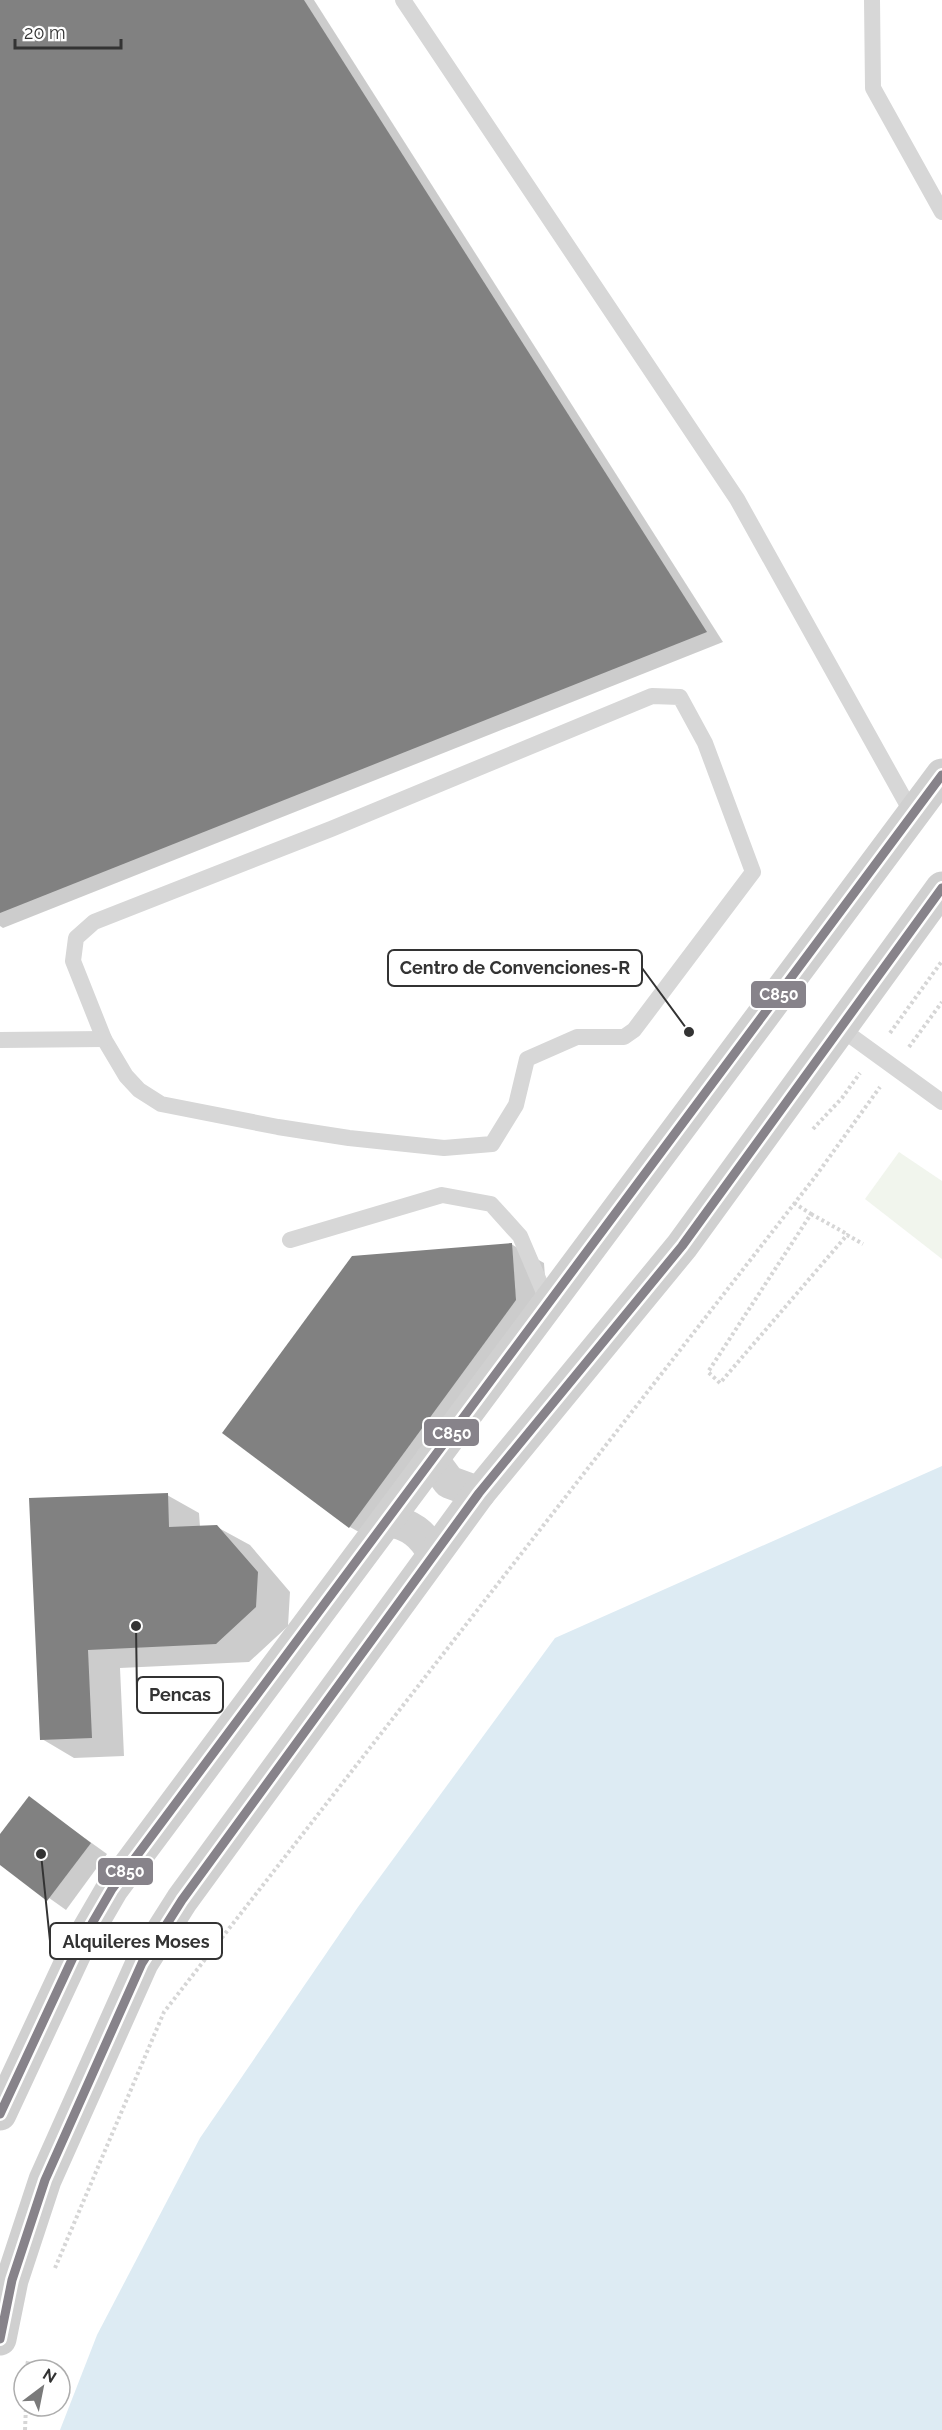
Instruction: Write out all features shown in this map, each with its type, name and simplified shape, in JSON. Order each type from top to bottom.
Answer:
[{"type":"main road","points":[[0,2114],[76,1951],[112,1889],[942,775]]},
{"type":"main road","points":[[15,2344],[12,2280],[45,2180],[142,1963],[182,1900],[479,1493],[682,1246],[942,888]]},
{"type":"main road","points":[[432,1459],[449,1482],[479,1493]]},
{"type":"main road","points":[[388,1520],[405,1523],[416,1530],[425,1538],[434,1554]]},
{"type":"lane","points":[[403,0],[737,500],[912,813]]},
{"type":"lane","points":[[872,0],[873,88],[942,212]]},
{"type":"lane","points":[[652,696],[680,697],[705,743],[753,872],[634,1030],[624,1037],[577,1037],[527,1059],[516,1105],[492,1143],[444,1148],[349,1138],[278,1127],[161,1104],[139,1090],[126,1076],[104,1039],[73,961],[76,938],[94,922],[214,877],[652,696]]},
{"type":"lane","points":[[840,1028],[942,1102]]},
{"type":"lane","points":[[0,1040],[104,1039]]},
{"type":"lane","points":[[290,1240],[442,1195],[491,1204],[520,1236],[548,1302]]},
{"type":"path","points":[[51,2277],[164,2013],[794,1203],[942,1002]]},
{"type":"path","points":[[794,1203],[863,1244]]},
{"type":"path","points":[[811,1214],[708,1372],[720,1383],[847,1235]]},
{"type":"path","points":[[15,2344],[21,2358]]},
{"type":"shaded area","points":[[899,1152],[942,1181],[942,1259],[865,1199]]},
{"type":"shaded area","points":[[942,1466],[942,2430],[60,2430],[65,2418],[72,2418],[72,2399],[97,2335],[200,2138],[358,1907],[555,1638]]},
{"type":"building","points":[[0,0],[304,0],[707,632],[0,913]]},
{"type":"building","points":[[512,1243],[516,1300],[349,1528],[222,1433],[352,1256]]},
{"type":"building","points":[[168,1493],[169,1527],[217,1525],[258,1572],[256,1607],[216,1644],[88,1650],[92,1738],[40,1740],[29,1498]]},
{"type":"building","points":[[29,1796],[91,1843],[47,1901],[0,1865],[0,1834]]},
{"type":"transit line","name":"C850","points":[[0,2114],[76,1951],[112,1889],[942,775]]},
{"type":"transit line","name":"C850","points":[[0,2339],[12,2280],[45,2180],[142,1963],[182,1900],[479,1493],[682,1246],[942,888]]},
{"type":"place","name":"Centro de Convenciones-R","points":[[689,1032]]},
{"type":"place","name":"Pencas","points":[[136,1626]]},
{"type":"place","name":"Alquileres Moses","points":[[41,1854]]}]
